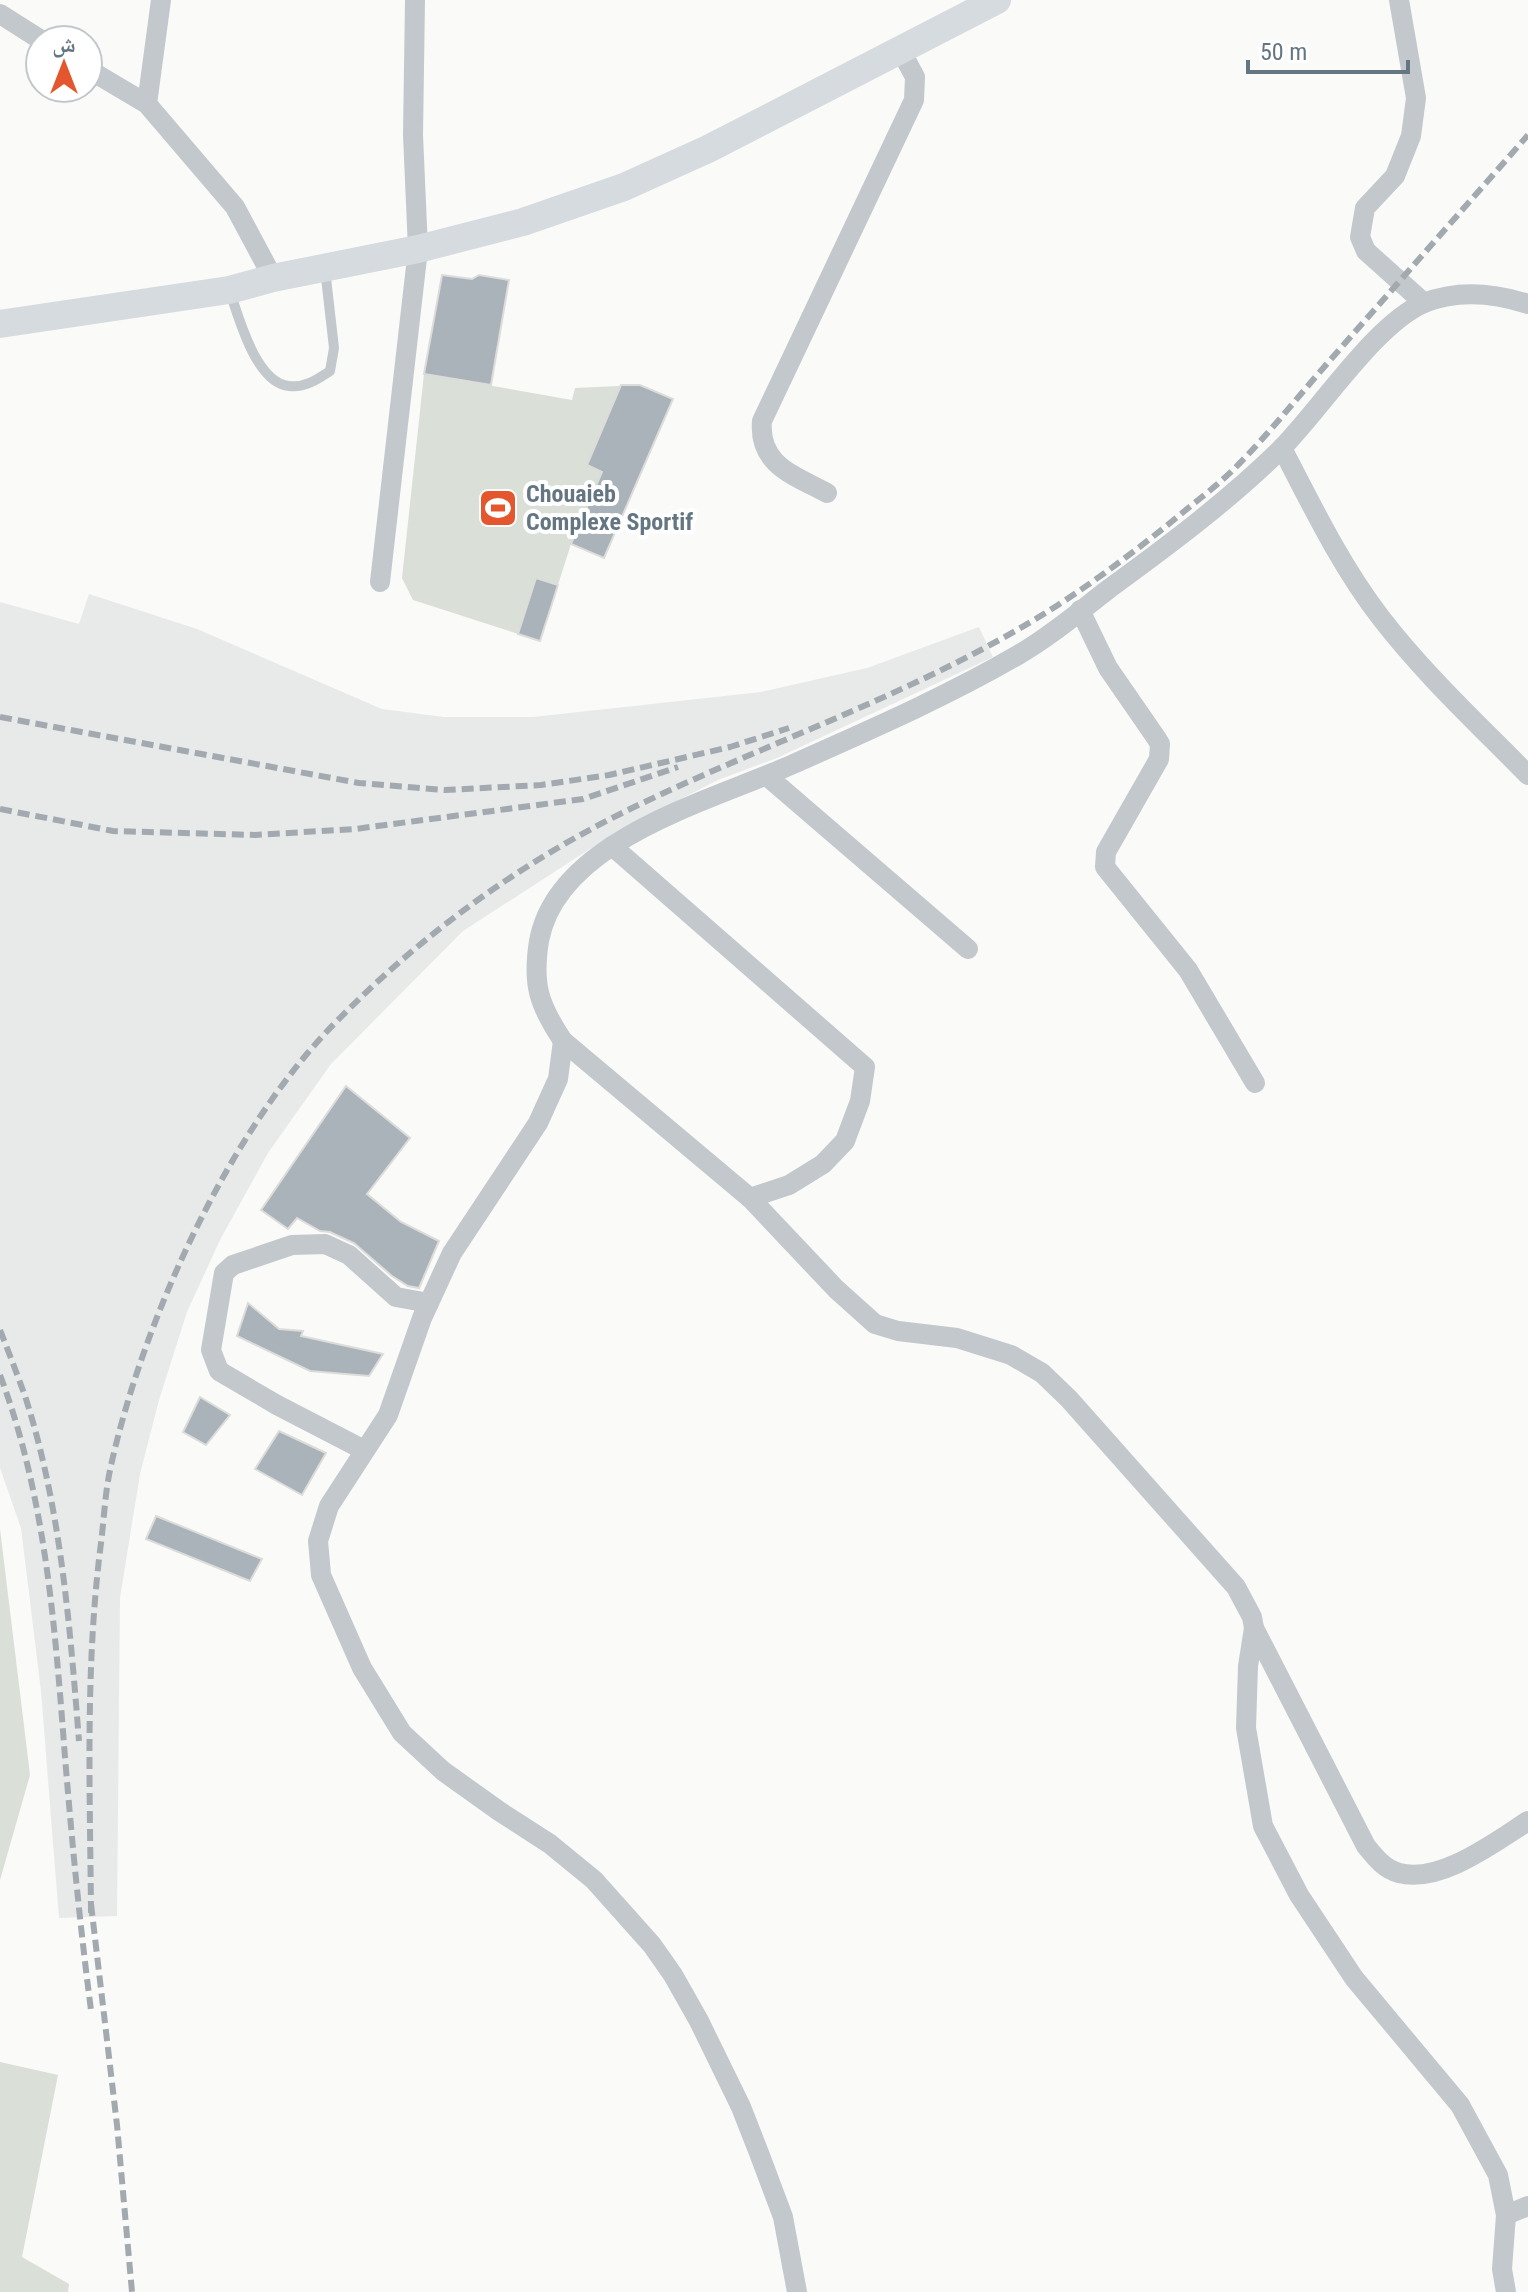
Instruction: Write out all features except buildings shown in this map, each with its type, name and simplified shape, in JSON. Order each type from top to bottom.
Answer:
[{"type":"main road","points":[[0,324],[229,290],[418,249],[523,222],[624,187],[708,149],[997,0]]},
{"type":"street","points":[[147,104],[161,0]]},
{"type":"street","points":[[380,582],[418,249],[413,135],[415,0]]},
{"type":"street","points":[[1399,0],[1416,98],[1411,136],[1395,176],[1365,208],[1360,237],[1366,251],[1424,303]]},
{"type":"street","points":[[0,14],[24,29]]},
{"type":"street","points":[[827,493],[772,460],[764,448],[762,421],[914,100],[915,77],[900,49]]},
{"type":"street","points":[[104,78],[147,104],[235,207],[273,278]]},
{"type":"street","points":[[1528,304],[1507,297],[1476,293],[1424,303],[1400,317],[1282,448],[1197,523],[1023,653],[960,688],[767,776],[712,795],[632,833],[612,846],[576,875],[553,903],[541,933],[534,970],[544,1012],[563,1041],[750,1198],[836,1289],[875,1324],[898,1331],[987,1345],[1042,1373],[1069,1399],[1236,1587],[1366,1846],[1382,1865],[1399,1874],[1426,1874],[1467,1860],[1528,1821]]},
{"type":"street","points":[[1282,448],[1348,570],[1380,617],[1435,682],[1528,775]]},
{"type":"street","points":[[1080,610],[1108,668],[1160,744],[1159,759],[1106,852],[1105,867],[1188,970],[1255,1083]]},
{"type":"street","points":[[767,776],[968,949]]},
{"type":"street","points":[[612,846],[865,1067],[860,1101],[845,1141],[823,1164],[800,1178],[750,1198]]},
{"type":"street","points":[[563,1041],[558,1079],[538,1123],[452,1253],[404,1366],[388,1415],[329,1506],[318,1541],[321,1575],[362,1668],[402,1733],[419,1752],[550,1844],[594,1880],[652,1945],[699,2021],[741,2107],[783,2217],[797,2292]]},
{"type":"street","points":[[364,1450],[219,1371],[211,1350],[224,1273],[233,1265],[292,1245],[325,1244],[349,1255],[396,1297],[429,1303]]},
{"type":"street","points":[[1254,1628],[1248,1666],[1246,1728],[1263,1826],[1299,1895],[1354,1978],[1460,2105],[1498,2175],[1506,2215],[1502,2269],[1506,2292]]},
{"type":"street","points":[[1506,2215],[1528,2206]]},
{"type":"lane","points":[[229,290],[247,340],[267,375],[287,386],[311,383],[330,371],[334,348],[324,267]]},
{"type":"shaded area","name":"Chouaieb Complexe Sportif","points":[[424,374],[572,400],[575,388],[640,385],[571,544],[540,641],[413,600],[402,578]]},
{"type":"shaded area","points":[[89,594],[197,629],[382,709],[444,717],[533,717],[761,692],[867,668],[979,627],[993,657],[777,758],[718,780],[616,832],[463,931],[331,1064],[268,1153],[220,1240],[187,1312],[140,1474],[120,1598],[117,1916],[59,1918],[41,1691],[21,1528],[0,1468],[0,602],[79,624]]},
{"type":"shaded area","points":[[0,1529],[30,1775],[0,1880]]},
{"type":"shaded area","points":[[0,2062],[58,2075],[22,2257],[69,2284],[68,2292],[0,2292]]},
{"type":"railway","points":[[91,1913],[91,1681],[96,1589],[110,1470],[144,1353],[195,1231],[226,1172],[297,1066],[336,1022],[401,960],[471,905],[546,855],[678,786],[953,664],[1058,605],[1156,534],[1247,456],[1528,135]]},
{"type":"railway","points":[[0,717],[359,783],[445,790],[541,785],[609,775],[730,747],[789,728]]},
{"type":"railway","points":[[0,809],[113,831],[255,835],[355,829],[583,799],[678,767]]},
{"type":"railway","points":[[0,1330],[26,1399],[48,1483],[68,1612],[79,1741]]},
{"type":"railway","points":[[0,1375],[28,1468],[46,1563],[91,2010]]},
{"type":"railway","points":[[91,1904],[117,2125],[132,2292]]},
{"type":"place","name":"Chouaieb Complexe Sportif","points":[[498,508]]}]
